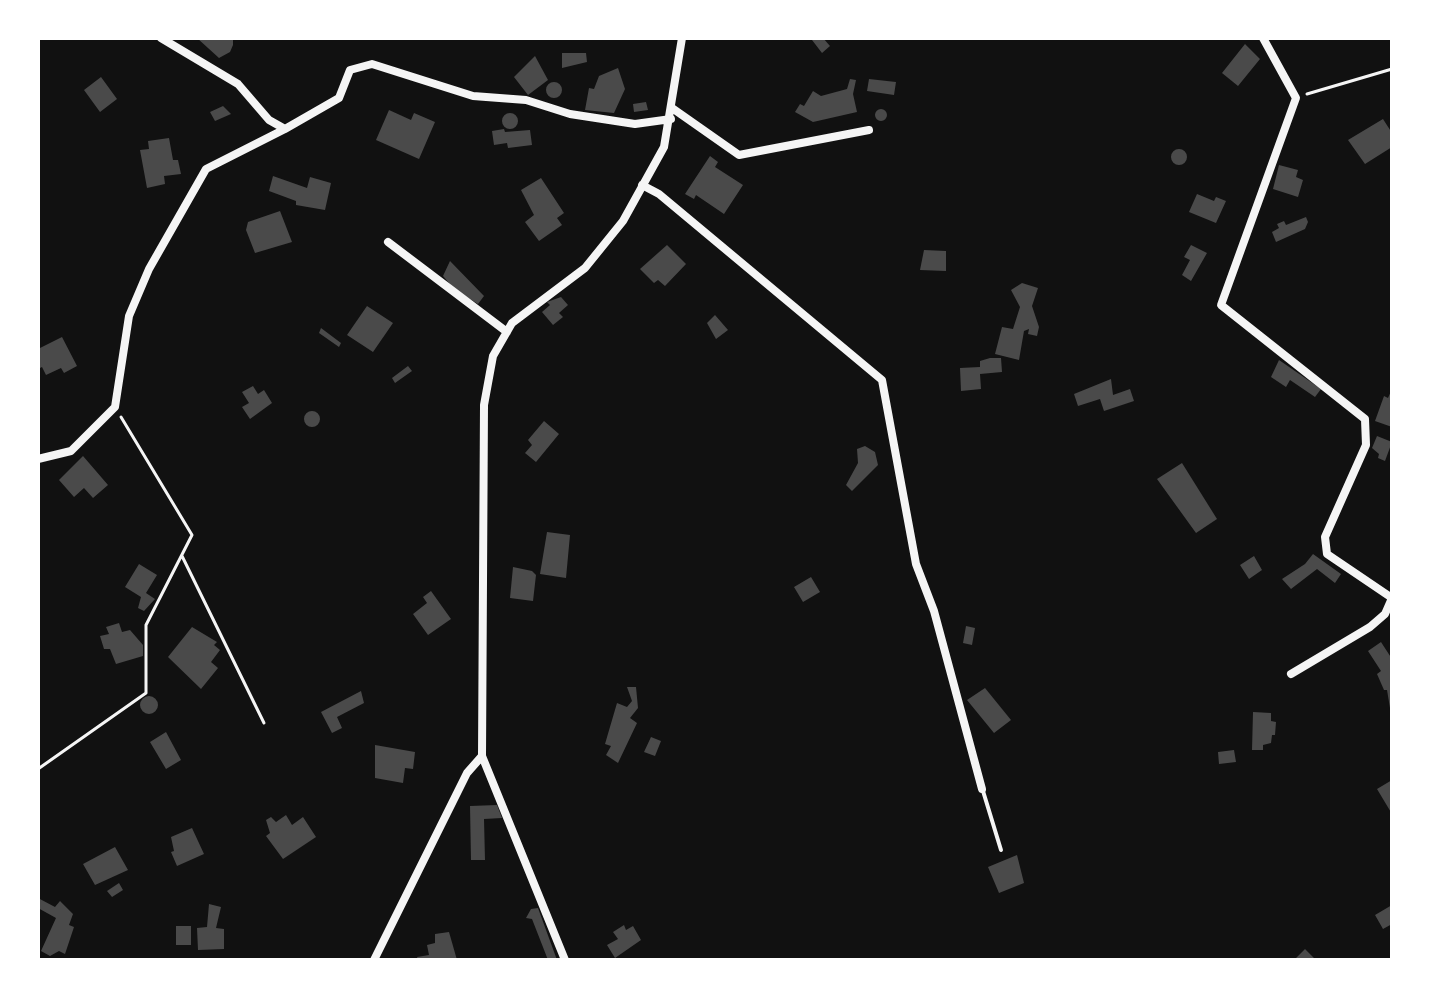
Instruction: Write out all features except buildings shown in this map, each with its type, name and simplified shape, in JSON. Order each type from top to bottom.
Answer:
[{"type":"street","points":[[161,38],[238,84],[269,120],[285,129]]},
{"type":"street","points":[[565,960],[482,756],[484,405],[493,356],[512,323],[585,268],[623,221],[664,147],[682,38]]},
{"type":"street","points":[[1263,38],[1296,98],[1221,305],[1365,419],[1366,445],[1325,537],[1327,554],[1392,598],[1385,614],[1370,627],[1291,674]]},
{"type":"street","points":[[38,459],[71,451],[115,407],[129,316],[149,269],[206,169],[339,98],[350,70],[372,64],[473,96],[526,100],[570,114],[635,124],[671,119]]},
{"type":"street","points":[[672,108],[739,155],[869,130]]},
{"type":"street","points":[[642,185],[659,194],[882,380],[916,564],[950,664],[982,789]]},
{"type":"street","points":[[388,242],[507,332]]},
{"type":"street","points":[[374,960],[467,773],[482,756]]},
{"type":"lane","points":[[982,789],[1001,850]]},
{"type":"path","points":[[1296,98],[1392,69]]},
{"type":"path","points":[[38,769],[146,693],[146,625],[192,535],[115,407]]},
{"type":"path","points":[[182,556],[264,723]]}]
